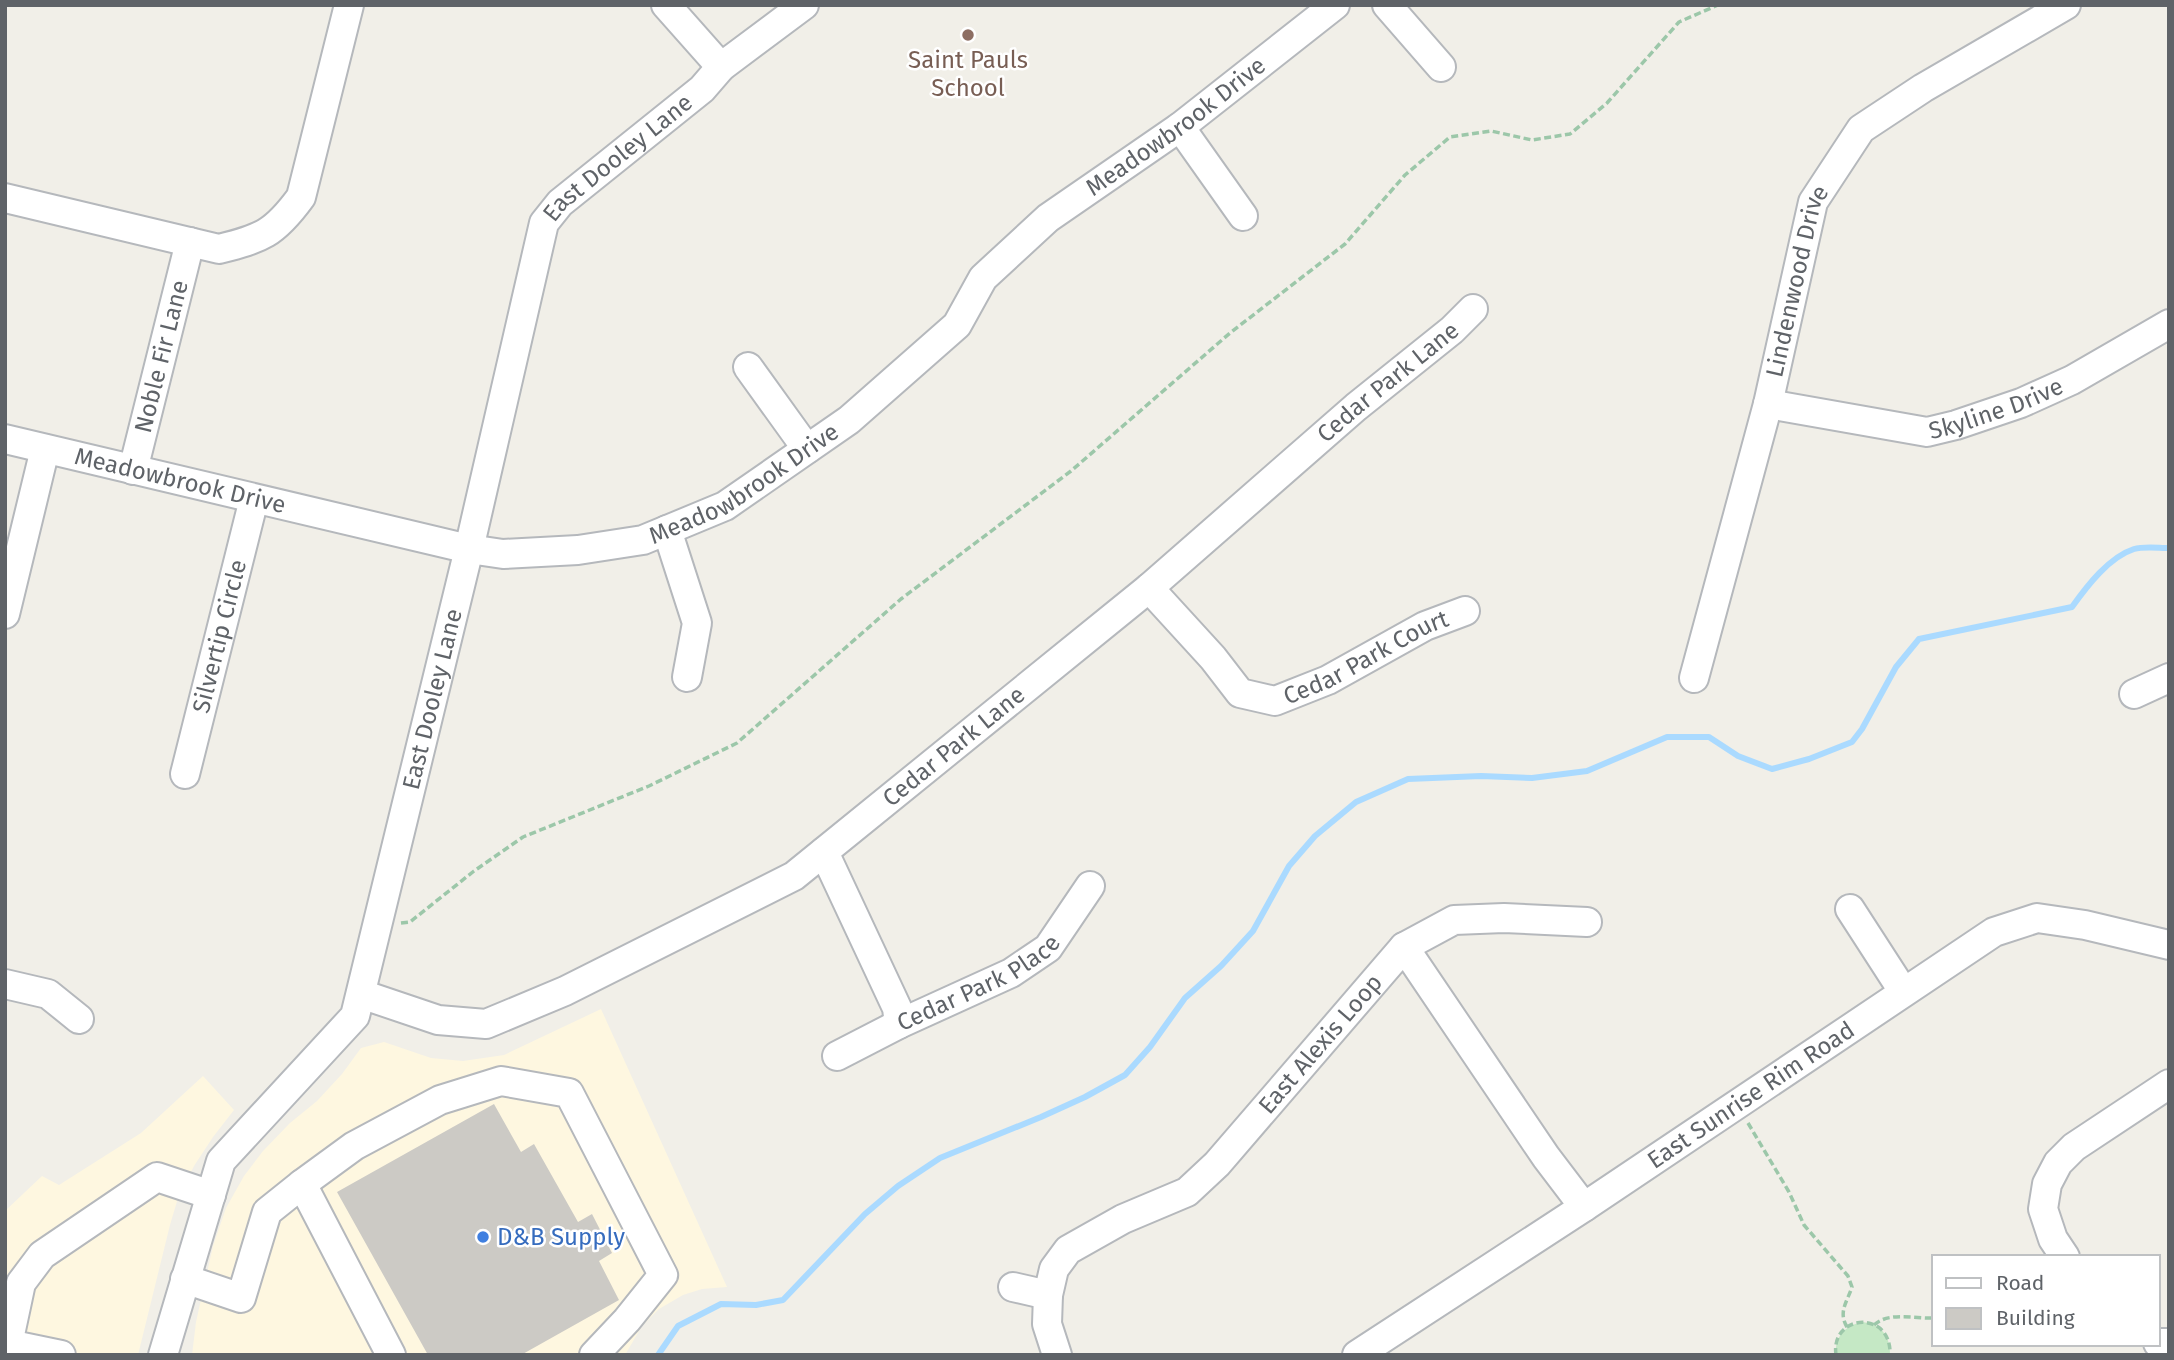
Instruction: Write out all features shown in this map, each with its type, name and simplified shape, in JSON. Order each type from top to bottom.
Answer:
[{"type":"street","points":[[5,198],[219,249],[254,240],[282,223],[301,197],[349,5]]},
{"type":"street","points":[[666,5],[721,67]]},
{"type":"street","name":"East Dooley Lane","points":[[163,1355],[221,1161],[355,1016],[469,549],[544,223],[560,203],[702,89],[721,67],[804,5]]},
{"type":"street","name":"Meadowbrook Drive","points":[[5,439],[469,549],[503,554],[578,550],[643,540],[724,506],[849,420],[957,325],[983,278],[1048,218],[1180,127],[1335,5]]},
{"type":"street","points":[[1387,5],[1441,66]]},
{"type":"street","name":"Lindenwood Drive","points":[[1694,678],[1768,404],[1813,202],[1861,129],[1923,88],[2066,5]]},
{"type":"street","points":[[1180,127],[1243,216]]},
{"type":"street","name":"Noble Fir Lane","points":[[133,470],[190,242]]},
{"type":"street","name":"Cedar Park Lane","points":[[361,994],[438,1020],[486,1024],[565,991],[794,876],[1149,588],[1356,407],[1452,330],[1473,309]]},
{"type":"street","name":"Skyline Drive","points":[[1768,404],[1927,432],[2021,403],[2072,380],[2169,324]]},
{"type":"street","points":[[748,367],[807,449]]},
{"type":"street","points":[[5,614],[45,449]]},
{"type":"street","name":"Silvertip Circle","points":[[185,774],[254,499]]},
{"type":"street","points":[[667,530],[697,622],[687,677]]},
{"type":"street","name":"Cedar Park Court","points":[[1149,588],[1213,658],[1240,693],[1275,701],[1328,680],[1424,626],[1465,611]]},
{"type":"street","points":[[2134,694],[2169,678]]},
{"type":"street","name":"Cedar Park Place","points":[[824,852],[897,1008],[899,1024],[1011,973],[1048,948],[1090,886]]},
{"type":"street","points":[[1850,909],[1903,991]]},
{"type":"street","points":[[1404,947],[1454,920],[1504,918],[1587,922]]},
{"type":"street","name":"East Sunrise Rim Road","points":[[1357,1355],[1584,1207],[1994,932],[2036,918],[2085,925],[2169,946]]},
{"type":"street","name":"East Alexis Loop","points":[[1057,1355],[1047,1324],[1048,1295],[1054,1269],[1068,1250],[1123,1219],[1187,1192],[1217,1164],[1404,947],[1546,1157],[1584,1207]]},
{"type":"street","points":[[5,984],[48,994],[79,1019]]},
{"type":"street","points":[[837,1056],[899,1024]]},
{"type":"street","points":[[185,1279],[241,1298],[267,1212],[354,1146],[440,1100],[501,1080],[569,1093],[663,1275],[594,1355]]},
{"type":"street","points":[[2064,1255],[2053,1239],[2043,1209],[2047,1184],[2058,1163],[2074,1147],[2169,1084]]},
{"type":"street","points":[[61,1355],[7,1347],[21,1283],[42,1255],[157,1177],[211,1195]]},
{"type":"street","points":[[302,1184],[391,1355]]},
{"type":"street","points":[[1013,1287],[1048,1295]]},
{"type":"path","points":[[378,924],[410,922],[523,837],[649,786],[737,743],[901,598],[1071,471],[1230,333],[1345,244],[1405,175],[1450,137],[1490,131],[1532,140],[1570,134],[1607,103],[1679,22],[1718,5]]},
{"type":"path","points":[[1737,1104],[1789,1192],[1804,1224],[1849,1276],[1852,1287],[1843,1306],[1842,1318],[1847,1327]]},
{"type":"path","points":[[1874,1325],[1879,1320],[1890,1317],[1932,1318]]},
{"type":"path","points":[[1836,1355],[1836,1341],[1847,1327],[1863,1322],[1881,1328],[1890,1344],[1890,1355]]},
{"type":"shaded area","points":[[601,1009],[727,1287],[702,1289],[683,1295],[659,1309],[642,1326],[625,1355],[192,1355],[196,1322],[213,1246],[226,1208],[244,1176],[263,1151],[290,1123],[317,1101],[361,1048],[384,1042],[431,1058],[463,1061],[504,1055]]},
{"type":"shaded area","points":[[203,1076],[234,1110],[194,1166],[178,1198],[138,1355],[5,1355],[5,1211],[42,1176],[59,1185],[141,1133]]},
{"type":"green space","points":[[1863,1322],[1884,1332],[1890,1355],[1836,1355],[1837,1342],[1842,1332]]},
{"type":"building","name":"D&B Supply","points":[[494,1104],[521,1152],[534,1144],[578,1222],[592,1214],[612,1253],[599,1261],[619,1300],[521,1355],[428,1355],[337,1192]]},
{"type":"waterway","points":[[658,1355],[678,1326],[721,1304],[756,1305],[783,1300],[865,1214],[898,1186],[940,1158],[1041,1117],[1125,1075],[1150,1047],[1185,998],[1221,966],[1253,931],[1289,866],[1315,836],[1356,802],[1408,779],[1481,776],[1532,778],[1587,771],[1667,737],[1709,737],[1738,756],[1772,769],[1809,759],[1852,742],[1896,667],[1919,639],[2072,607],[2099,573],[2116,558],[2134,549],[2169,548]]},
{"type":"place","name":"Saint Pauls School","points":[[968,35]]},
{"type":"place","name":"D&B Supply","points":[[483,1237]]}]
